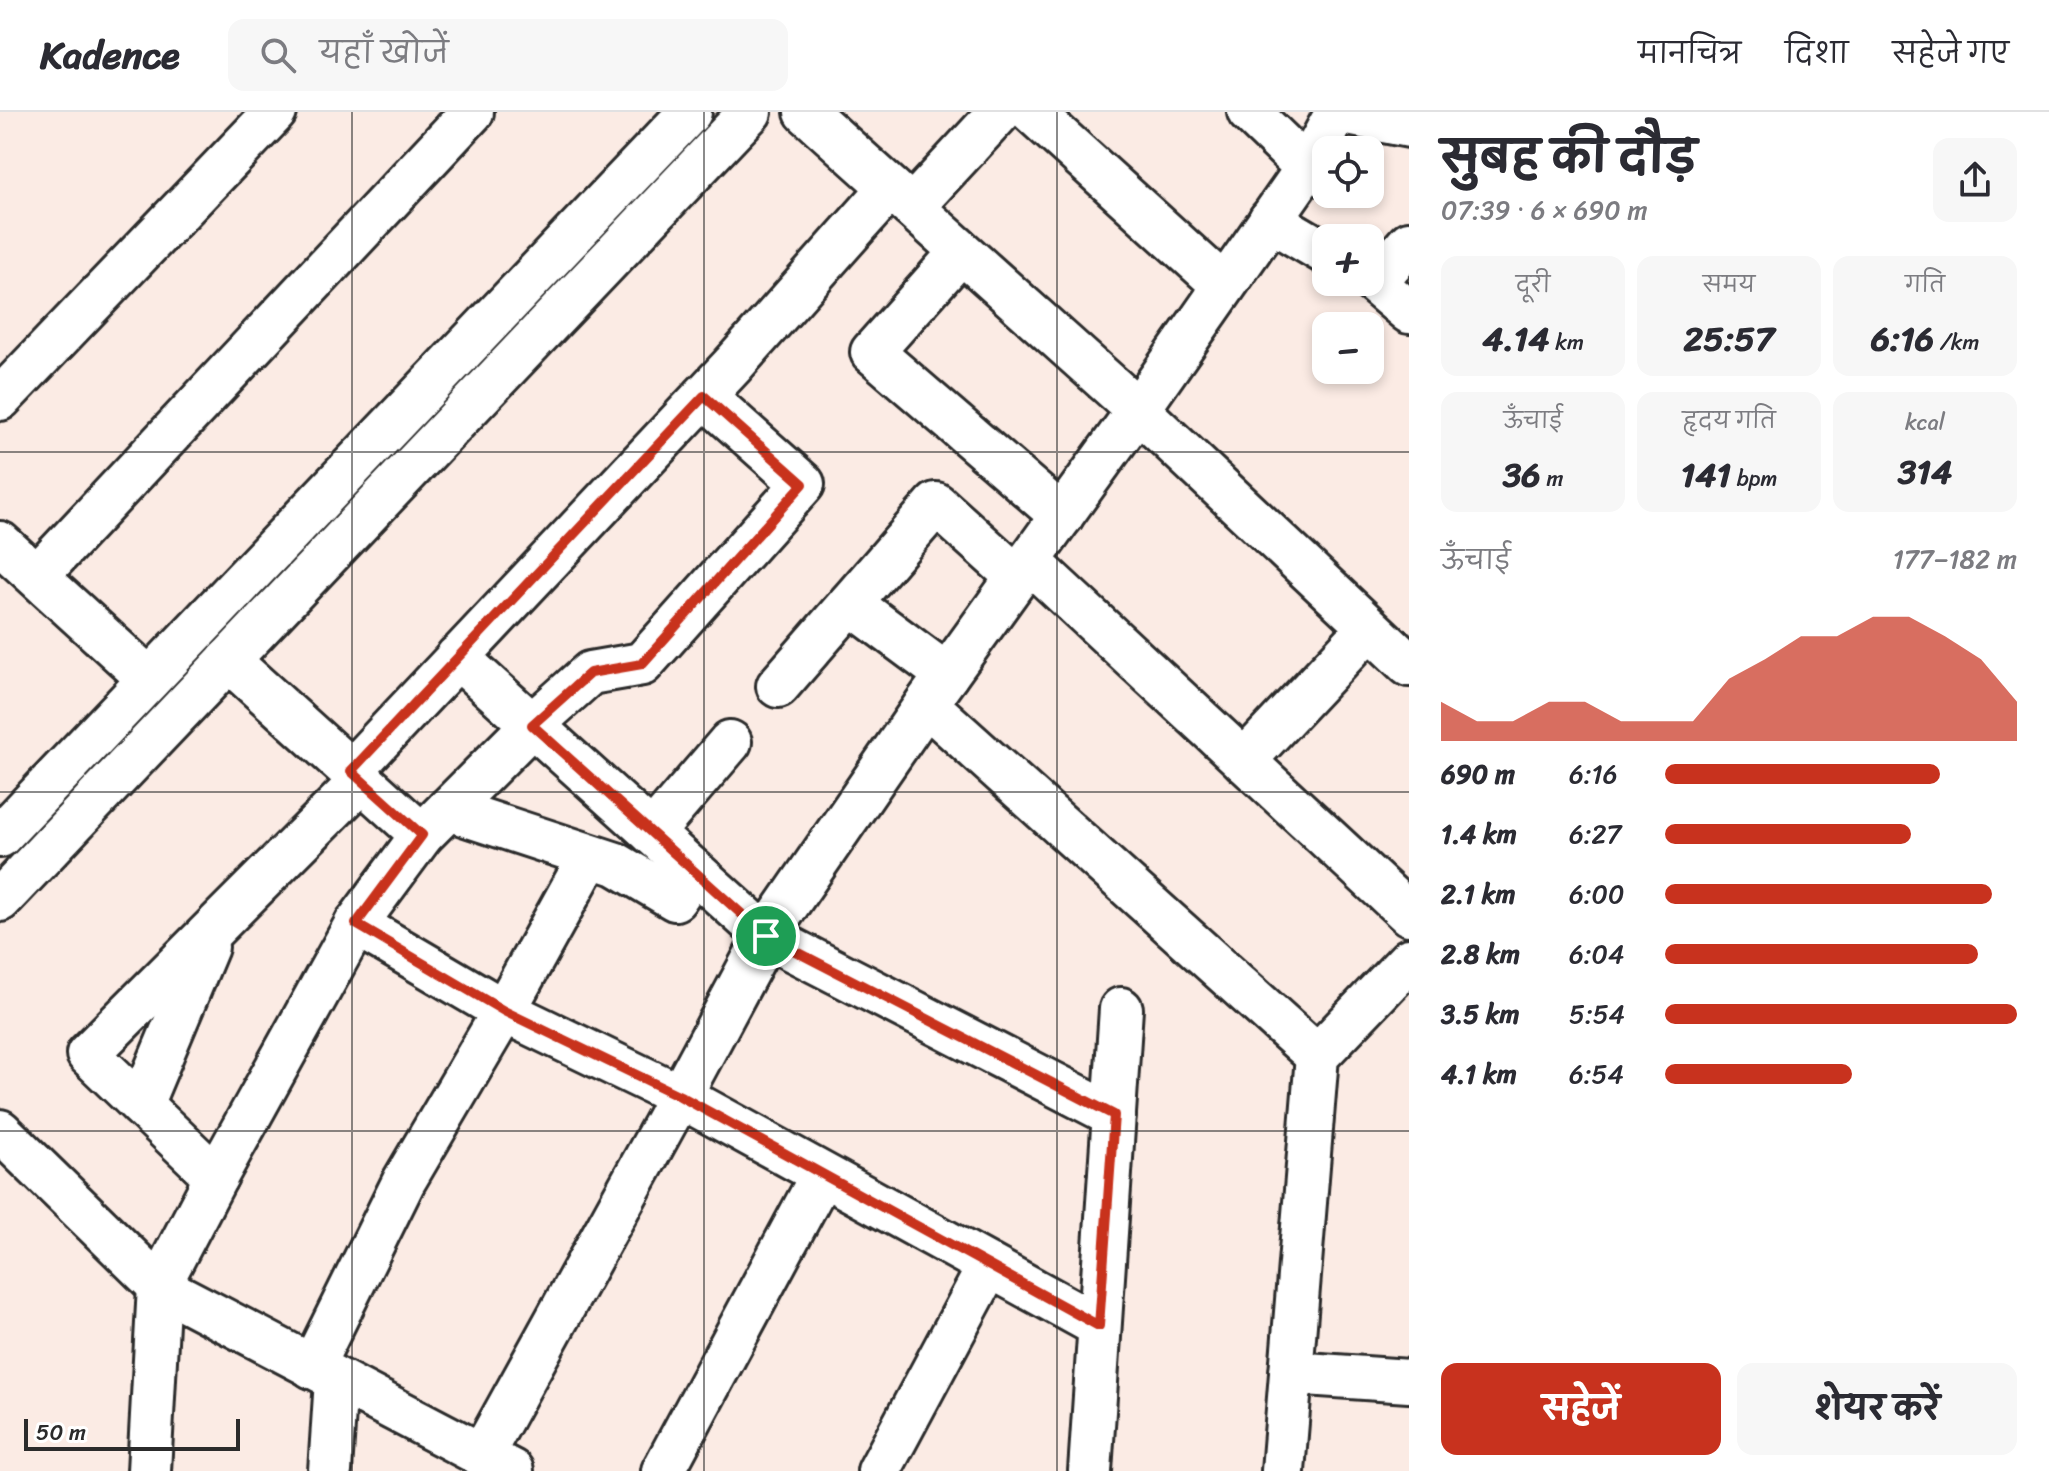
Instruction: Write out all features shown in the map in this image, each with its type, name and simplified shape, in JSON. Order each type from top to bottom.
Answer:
[{"type":"street","points":[[0,399],[275,112]]},
{"type":"street","points":[[37,576],[472,112]]},
{"type":"street","points":[[0,836],[690,112]]},
{"type":"street","points":[[0,900],[750,112]]},
{"type":"street","points":[[806,112],[1138,410],[1409,665]]},
{"type":"street","points":[[216,1177],[88,1054],[215,927],[356,776],[457,657],[704,396],[901,198],[1000,112]]},
{"type":"street","points":[[1032,112],[1224,286]]},
{"type":"street","points":[[1249,112],[1307,168]]},
{"type":"street","points":[[0,1131],[159,1286],[497,1463],[680,1096],[766,936],[936,689],[1138,410],[1307,168],[1337,112],[1409,126]]},
{"type":"street","points":[[1270,220],[1312,245]]},
{"type":"street","points":[[1384,269],[1409,243]]},
{"type":"street","points":[[961,252],[872,352],[1062,516]]},
{"type":"street","points":[[1384,291],[1409,312]]},
{"type":"street","points":[[149,1471],[159,1286],[356,924],[435,822],[532,725],[590,673],[642,664],[803,484],[704,396]]},
{"type":"street","points":[[778,686],[936,504],[1023,569],[1244,761],[1409,914]]},
{"type":"street","points":[[0,543],[149,679]]},
{"type":"street","points":[[850,603],[1317,1056]]},
{"type":"street","points":[[1244,761],[1369,628]]},
{"type":"street","points":[[457,657],[766,936],[1114,1115]]},
{"type":"street","points":[[228,660],[356,776],[435,822],[616,864],[675,899],[694,871]]},
{"type":"street","points":[[652,833],[730,742]]},
{"type":"street","points":[[330,1471],[324,1374],[404,1181],[590,856]]},
{"type":"street","points":[[356,924],[504,1011],[680,1096],[1099,1326]]},
{"type":"street","points":[[141,1105],[215,927]]},
{"type":"street","points":[[1283,1471],[1317,1056],[1409,960]]},
{"type":"street","points":[[1090,1471],[1121,1009]]},
{"type":"street","points":[[663,1471],[822,1175]]},
{"type":"street","points":[[879,1471],[989,1266]]},
{"type":"street","points":[[1291,1373],[1409,1381]]},
{"type":"route","points":[[704,396],[803,484],[642,664],[590,673],[532,725],[766,936],[1114,1115],[1099,1326],[680,1096],[504,1011],[356,924],[422,835],[351,771],[704,396]]}]
